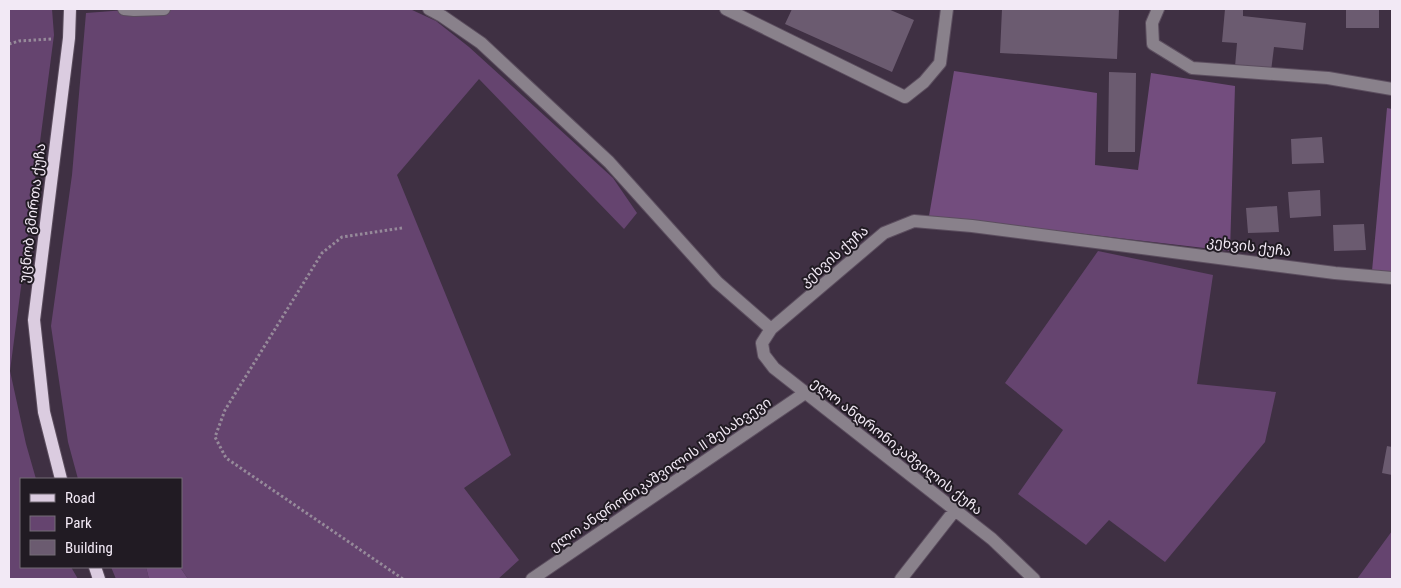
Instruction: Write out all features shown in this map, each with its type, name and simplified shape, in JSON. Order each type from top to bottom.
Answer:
[{"type":"main road","name":"უცნობ გმირთა ქუჩა","points":[[61,478],[44,412],[34,320],[69,38],[70,9]]},
{"type":"street","points":[[124,9],[164,9]]},
{"type":"street","points":[[429,9],[481,43],[610,162],[717,282],[771,329]]},
{"type":"street","points":[[726,9],[905,97],[924,82],[940,64],[947,9]]},
{"type":"street","points":[[1158,9],[1152,24],[1153,44],[1192,68],[1328,78],[1392,89]]},
{"type":"street","name":"კეხვის ქუჩა","points":[[771,329],[884,233],[914,221],[991,228],[1335,273],[1392,278]]},
{"type":"street","name":"ელო ანდრონიკაშვილის ქუჩა","points":[[771,329],[762,343],[764,355],[774,368],[992,539],[1034,579]]},
{"type":"street","name":"ელო ანდრონიკაშვილის II შესახვევი","points":[[532,579],[805,393]]},
{"type":"street","points":[[901,579],[955,510]]},
{"type":"path","points":[[9,44],[19,41],[69,38]]},
{"type":"path","points":[[402,228],[342,237],[322,253],[225,410],[215,437],[226,458],[403,579]]},
{"type":"green space","points":[[9,9],[52,9],[54,35],[10,371],[26,444],[36,478],[20,478],[20,568],[72,568],[78,579],[9,579]]},
{"type":"green space","points":[[139,9],[410,9],[436,21],[469,47],[613,178],[637,213],[624,229],[479,79],[397,175],[511,455],[464,488],[519,560],[498,579],[188,579],[181,568],[182,478],[78,478],[68,442],[51,326],[72,175],[86,13]]},
{"type":"green space","points":[[1098,251],[1213,275],[1197,384],[1276,392],[1265,442],[1165,562],[1109,520],[1086,545],[1018,494],[1063,430],[1005,383]]},
{"type":"green space","points":[[1392,531],[1392,579],[1357,579]]},
{"type":"green space","points":[[111,568],[146,568],[149,579],[116,579]]},
{"type":"shaded area","points":[[954,71],[1097,93],[1095,165],[1138,170],[1151,73],[1235,86],[1230,251],[929,216]]},
{"type":"shaded area","points":[[1387,108],[1392,109],[1392,273],[1372,271]]},
{"type":"shaded area","points":[[146,568],[181,568],[188,579],[149,579]]},
{"type":"building","points":[[792,9],[888,9],[914,20],[892,72],[785,24]]},
{"type":"building","points":[[1002,9],[1119,9],[1117,59],[1000,53]]},
{"type":"building","points":[[1225,9],[1243,9],[1243,16],[1306,23],[1303,50],[1274,47],[1271,71],[1235,67],[1237,43],[1222,42]]},
{"type":"building","points":[[1346,9],[1379,9],[1379,28],[1346,28]]},
{"type":"building","points":[[1109,72],[1136,73],[1135,152],[1108,152]]},
{"type":"building","points":[[1322,137],[1324,163],[1292,164],[1291,139]]},
{"type":"building","points":[[1320,190],[1321,216],[1290,218],[1288,192]]},
{"type":"building","points":[[1277,206],[1279,232],[1248,233],[1246,208]]},
{"type":"building","points":[[1364,224],[1366,250],[1334,251],[1333,225]]},
{"type":"building","points":[[1387,446],[1392,447],[1392,475],[1382,473]]}]
